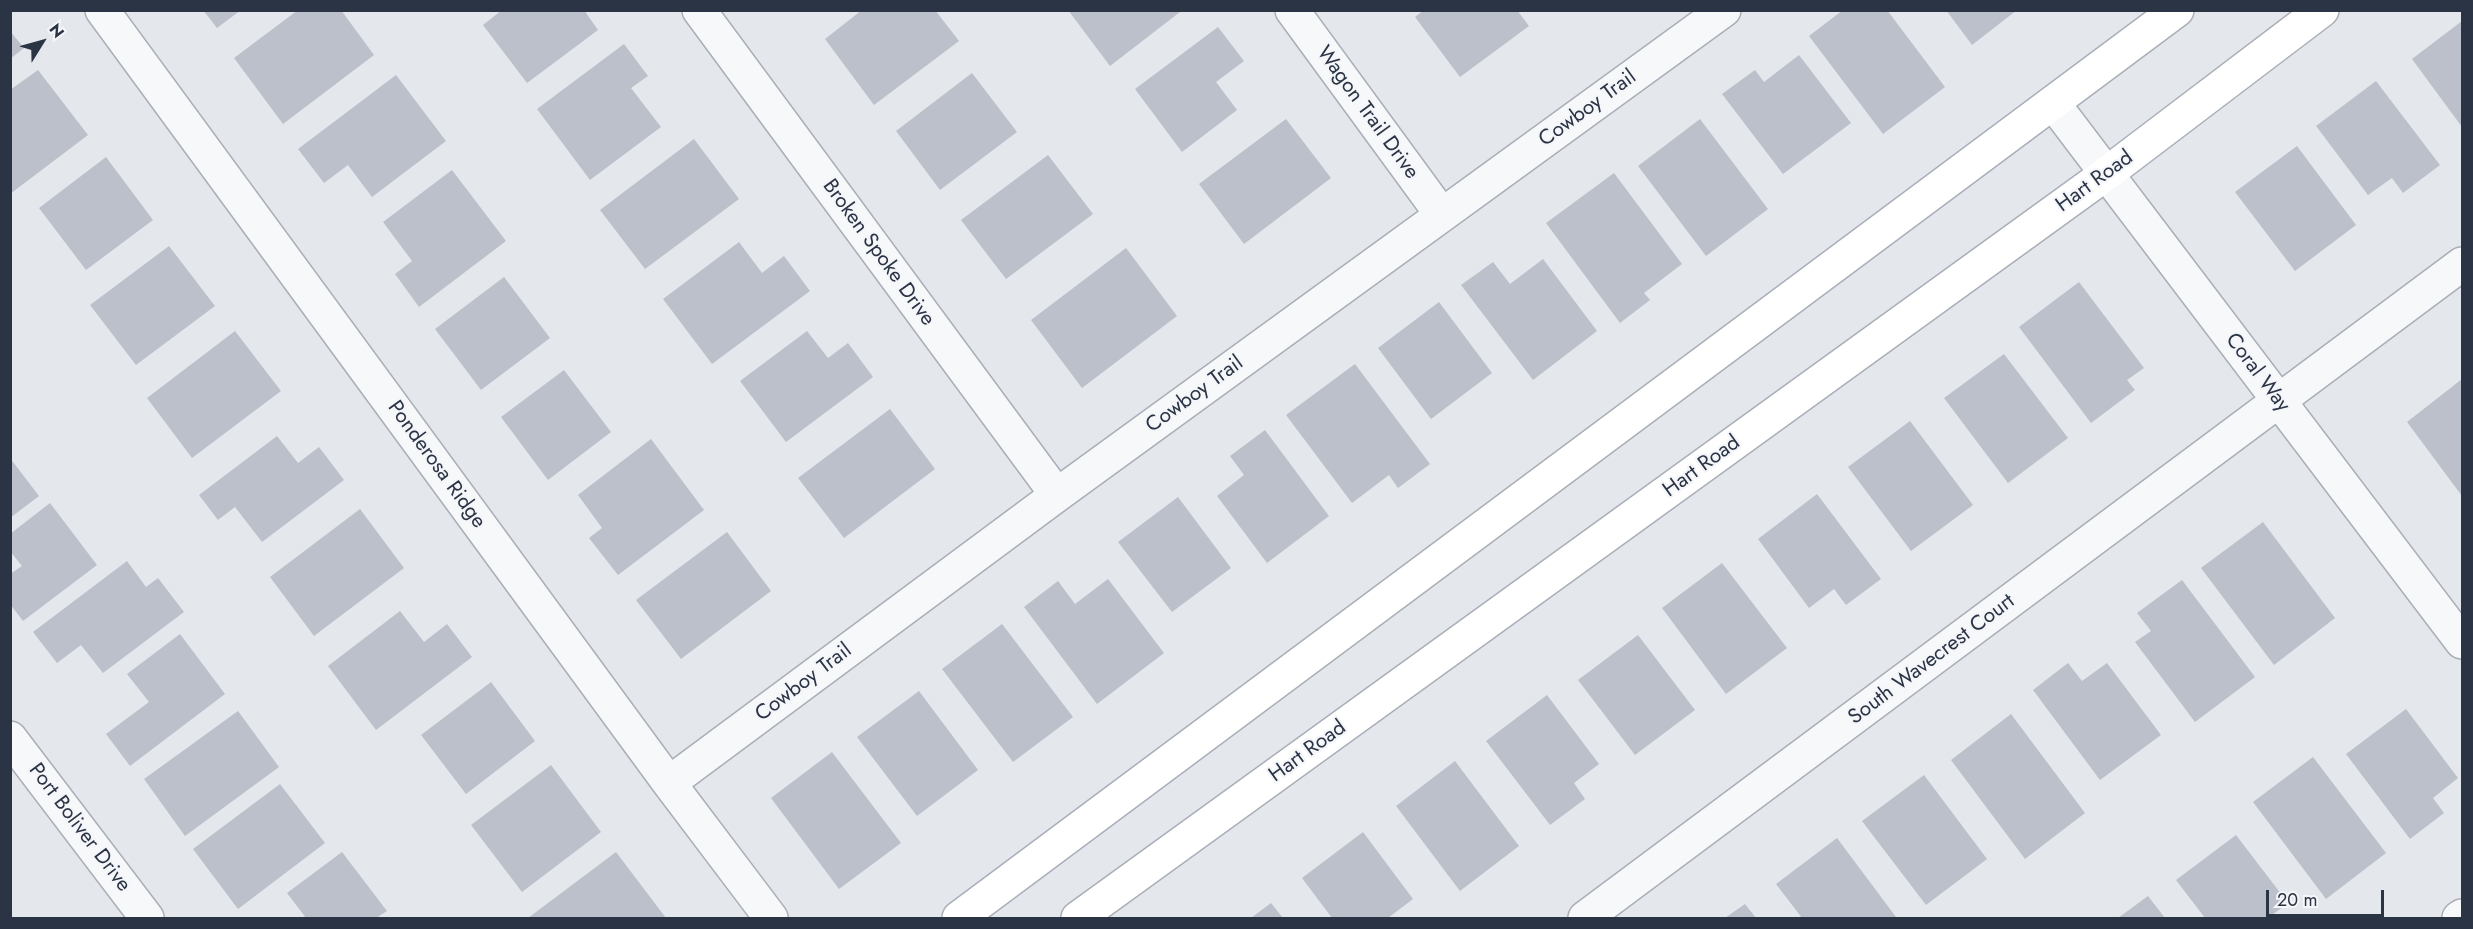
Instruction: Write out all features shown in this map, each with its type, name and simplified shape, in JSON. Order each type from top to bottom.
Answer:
[{"type":"street","name":"Ponderosa Ridge","points":[[102,10],[669,783],[771,918]]},
{"type":"street","name":"Broken Spoke Drive","points":[[699,10],[1056,495]]},
{"type":"street","name":"Wagon Trail Drive","points":[[1292,10],[1442,215]]},
{"type":"street","name":"Cowboy Trail","points":[[669,783],[1056,495],[1724,10]]},
{"type":"street","points":[[959,918],[2177,10]]},
{"type":"street","name":"Hart Road","points":[[1078,918],[2106,174],[2322,10]]},
{"type":"street","name":"Coral Way","points":[[2053,103],[2463,642]]},
{"type":"street","name":"South Wavecrest Court","points":[[1585,918],[2463,264]]},
{"type":"street","name":"Port Boliver Drive","points":[[10,738],[147,918]]},
{"type":"building","points":[[203,10],[241,10],[217,28]]},
{"type":"building","points":[[298,10],[341,10],[374,55],[283,124],[234,58]]},
{"type":"building","points":[[502,10],[584,10],[598,30],[527,83],[483,25]]},
{"type":"building","points":[[862,10],[935,10],[959,41],[874,105],[825,39]]},
{"type":"building","points":[[1068,10],[1179,10],[1180,12],[1110,66]]},
{"type":"building","points":[[1424,10],[1517,10],[1529,26],[1460,77],[1415,17]]},
{"type":"building","points":[[1843,10],[1887,10],[1945,87],[1883,134],[1809,36]]},
{"type":"building","points":[[1946,10],[2017,10],[1972,45]]},
{"type":"building","points":[[2462,21],[2462,127],[2412,59]]},
{"type":"building","points":[[1218,27],[1244,61],[1216,82],[1237,110],[1182,152],[1135,89]]},
{"type":"building","points":[[10,31],[24,48],[10,59]]},
{"type":"building","points":[[624,44],[648,76],[631,88],[661,127],[590,180],[537,109]]},
{"type":"building","points":[[1799,55],[1851,123],[1783,174],[1722,94],[1755,70],[1764,82]]},
{"type":"building","points":[[38,70],[88,135],[10,194],[10,90]]},
{"type":"building","points":[[972,73],[1017,132],[940,190],[896,131]]},
{"type":"building","points":[[396,75],[446,141],[372,197],[348,165],[324,183],[298,149]]},
{"type":"building","points":[[2376,81],[2440,165],[2403,193],[2392,178],[2368,195],[2316,126]]},
{"type":"building","points":[[1286,119],[1331,178],[1244,244],[1199,184]]},
{"type":"building","points":[[1700,119],[1768,209],[1706,256],[1638,166]]},
{"type":"building","points":[[694,139],[739,199],[645,269],[600,210]]},
{"type":"building","points":[[2297,146],[2356,225],[2295,271],[2235,192]]},
{"type":"building","points":[[1048,155],[1093,214],[1006,279],[961,220]]},
{"type":"building","points":[[106,157],[153,220],[86,270],[39,208]]},
{"type":"building","points":[[452,170],[506,241],[419,307],[395,274],[412,261],[383,222]]},
{"type":"building","points":[[1614,173],[1682,264],[1644,293],[1650,300],[1620,323],[1546,223]]},
{"type":"building","points":[[739,242],[762,273],[784,256],[810,291],[712,364],[663,299]]},
{"type":"building","points":[[169,246],[215,306],[136,365],[90,305]]},
{"type":"building","points":[[1126,248],[1177,316],[1082,388],[1031,320]]},
{"type":"building","points":[[1543,259],[1597,331],[1533,380],[1461,285],[1493,262],[1510,284]]},
{"type":"building","points":[[504,277],[550,338],[481,390],[435,329]]},
{"type":"building","points":[[2079,282],[2144,368],[2127,380],[2135,390],[2091,423],[2019,327]]},
{"type":"building","points":[[1439,302],[1492,373],[1431,419],[1378,348]]},
{"type":"building","points":[[235,331],[281,391],[192,458],[147,398]]},
{"type":"building","points":[[807,331],[828,358],[848,343],[873,377],[786,442],[740,381]]},
{"type":"building","points":[[2004,354],[2068,438],[2008,483],[1944,398]]},
{"type":"building","points":[[1355,364],[1430,464],[1398,488],[1389,475],[1352,503],[1286,415]]},
{"type":"building","points":[[564,370],[611,432],[548,480],[501,417]]},
{"type":"building","points":[[2462,379],[2462,496],[2407,422]]},
{"type":"building","points":[[890,409],[935,469],[844,538],[798,478]]},
{"type":"building","points":[[1910,421],[1973,505],[1911,551],[1848,467]]},
{"type":"building","points":[[1265,430],[1329,516],[1267,563],[1217,496],[1244,475],[1230,456]]},
{"type":"building","points":[[277,436],[298,463],[319,447],[344,480],[262,542],[235,507],[218,520],[199,495]]},
{"type":"building","points":[[651,439],[704,510],[618,575],[589,538],[602,528],[578,495]]},
{"type":"building","points":[[10,458],[39,496],[10,518]]},
{"type":"building","points":[[1817,494],[1881,579],[1846,605],[1834,589],[1809,608],[1758,539]]},
{"type":"building","points":[[1178,497],[1231,568],[1172,612],[1118,542]]},
{"type":"building","points":[[50,503],[97,565],[23,621],[10,604],[10,574],[22,566],[10,551],[10,534]]},
{"type":"building","points":[[360,509],[404,568],[314,636],[270,577]]},
{"type":"building","points":[[2263,522],[2335,618],[2274,665],[2201,568]]},
{"type":"building","points":[[727,532],[771,591],[681,659],[636,600]]},
{"type":"building","points":[[127,561],[146,587],[158,578],[184,612],[103,673],[81,645],[57,663],[33,632]]},
{"type":"building","points":[[1722,563],[1787,648],[1726,694],[1662,608]]},
{"type":"building","points":[[1108,579],[1164,653],[1097,704],[1024,607],[1058,581],[1075,604]]},
{"type":"building","points":[[2182,580],[2255,677],[2195,722],[2135,642],[2151,631],[2137,613]]},
{"type":"building","points":[[400,611],[424,642],[447,624],[472,657],[376,730],[328,666]]},
{"type":"building","points":[[1002,624],[1073,717],[1013,762],[942,669]]},
{"type":"building","points":[[180,634],[225,694],[130,766],[106,734],[149,702],[127,674]]},
{"type":"building","points":[[1638,635],[1695,710],[1635,755],[1578,680]]},
{"type":"building","points":[[2068,663],[2082,681],[2107,663],[2161,735],[2100,780],[2033,690]]},
{"type":"building","points":[[491,682],[535,741],[466,794],[421,735]]},
{"type":"building","points":[[919,691],[978,770],[917,816],[857,737]]},
{"type":"building","points":[[1547,695],[1599,764],[1574,783],[1585,799],[1550,825],[1486,741]]},
{"type":"building","points":[[2406,709],[2458,778],[2433,798],[2444,813],[2410,839],[2346,754]]},
{"type":"building","points":[[238,711],[279,767],[185,836],[144,779]]},
{"type":"building","points":[[2011,714],[2085,813],[2025,859],[1951,760]]},
{"type":"building","points":[[832,752],[901,843],[839,889],[771,798]]},
{"type":"building","points":[[2313,757],[2386,853],[2326,899],[2253,802]]},
{"type":"building","points":[[1455,761],[1519,846],[1460,891],[1396,806]]},
{"type":"building","points":[[551,765],[601,832],[522,892],[471,825]]},
{"type":"building","points":[[1924,775],[1987,859],[1926,905],[1862,821]]},
{"type":"building","points":[[280,784],[325,843],[238,909],[193,849]]},
{"type":"building","points":[[1363,832],[1413,899],[1388,918],[1332,918],[1302,878]]},
{"type":"building","points":[[2236,835],[2288,903],[2268,918],[2205,918],[2176,880]]},
{"type":"building","points":[[1837,838],[1896,917],[1802,918],[1776,884]]},
{"type":"building","points":[[342,852],[387,911],[376,918],[306,918],[287,893]]},
{"type":"building","points":[[616,852],[666,918],[528,918]]},
{"type":"building","points":[[2148,896],[2165,918],[2118,918]]},
{"type":"building","points":[[1271,903],[1283,918],[1251,918]]},
{"type":"building","points":[[1745,904],[1756,918],[1725,918]]}]
